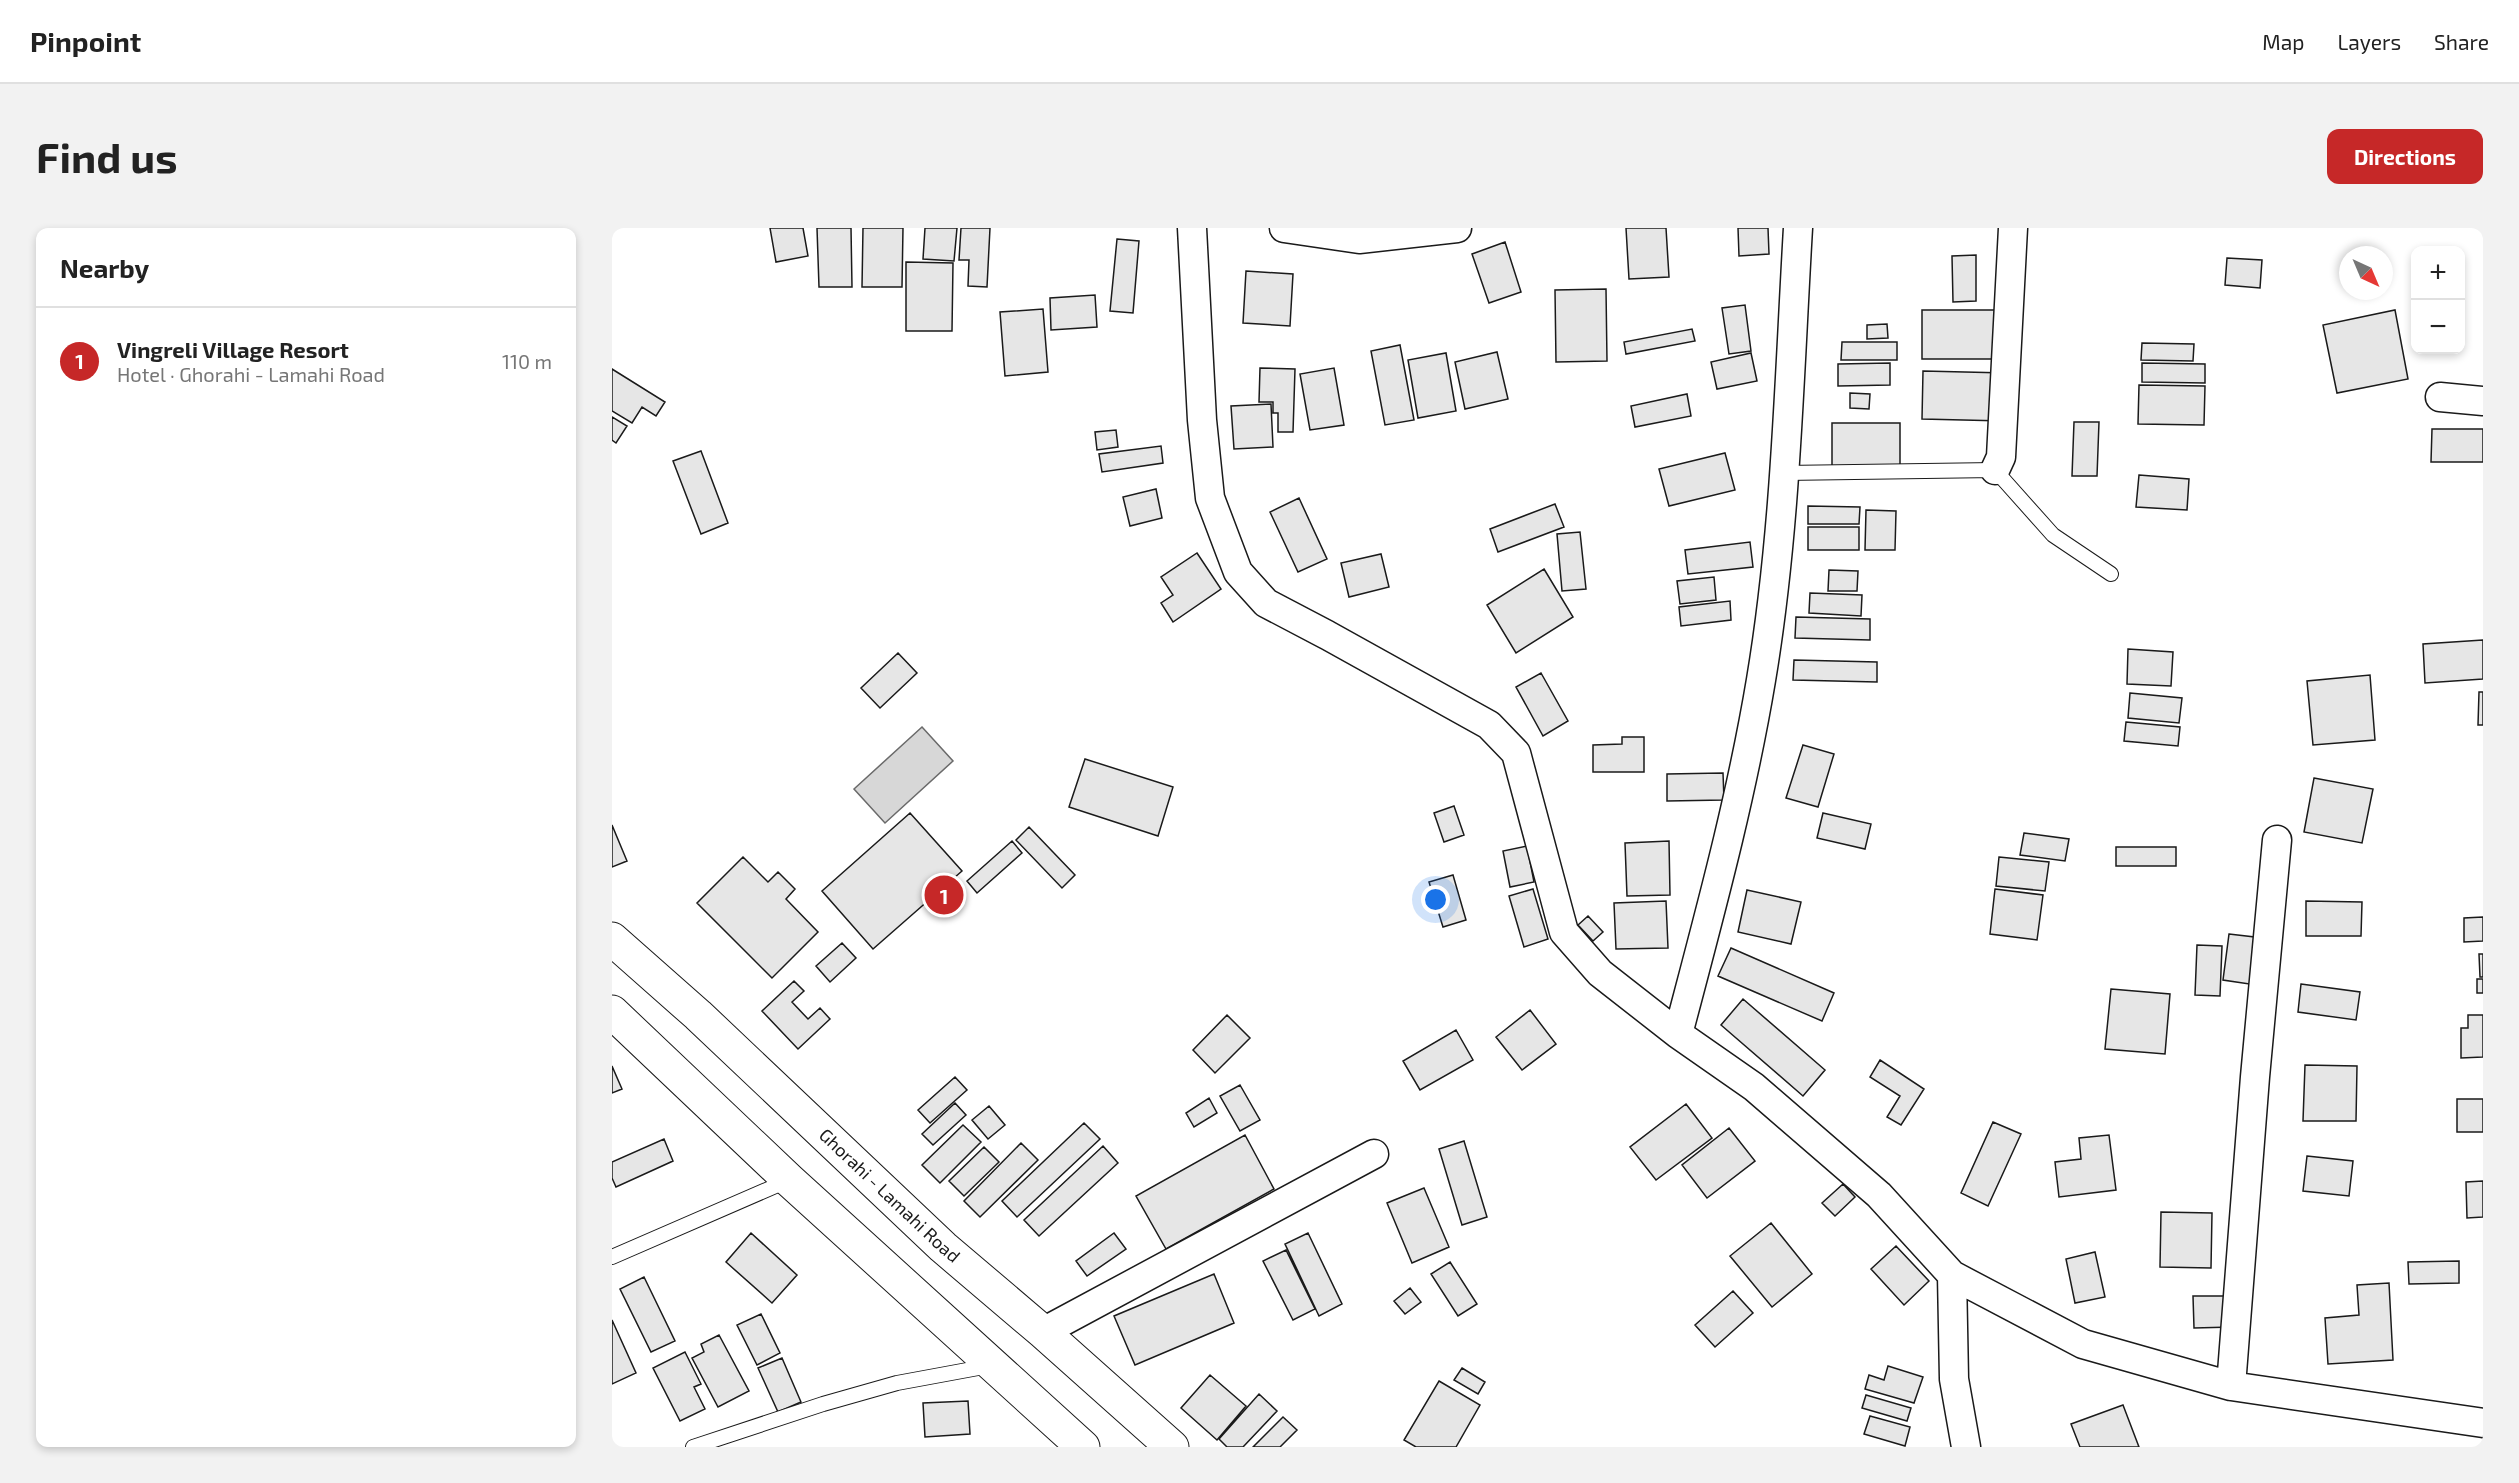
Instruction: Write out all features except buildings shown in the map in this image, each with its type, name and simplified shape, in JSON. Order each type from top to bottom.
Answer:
[{"type":"main road","name":"Ghorahi - Lamahi Road","points":[[612,939],[706,1023],[943,1247],[1172,1447]]},
{"type":"main road","points":[[616,1024],[1083,1447]]},
{"type":"street","points":[[1192,228],[1202,420],[1210,498],[1238,572],[1266,603],[1327,634],[1489,725],[1516,753],[1563,932],[1600,973],[1678,1034],[1754,1087],[1879,1195],[1952,1275],[2083,1344],[2231,1386],[2483,1422]]},
{"type":"street","points":[[1284,228],[1359,239],[1457,228]]},
{"type":"street","points":[[1678,1034],[1737,806],[1759,691],[1780,527],[1798,228]]},
{"type":"street","points":[[1995,470],[2001,457],[2013,228]]},
{"type":"street","points":[[2440,397],[2483,401]]},
{"type":"street","points":[[2231,1386],[2255,1077],[2277,840]]},
{"type":"street","points":[[1043,1332],[1374,1154]]},
{"type":"street","points":[[1952,1275],[1953,1379],[1966,1447]]},
{"type":"lane","points":[[1784,472],[1995,470],[2054,535],[2111,574]]},
{"type":"lane","points":[[612,1257],[789,1180]]},
{"type":"lane","points":[[693,1447],[823,1404],[897,1383],[992,1365]]},
{"type":"shaded area","points":[[922,727],[953,761],[885,823],[854,789]]},
{"type":"place","name":"Vingreli Village Resort","points":[[944,895]]}]
